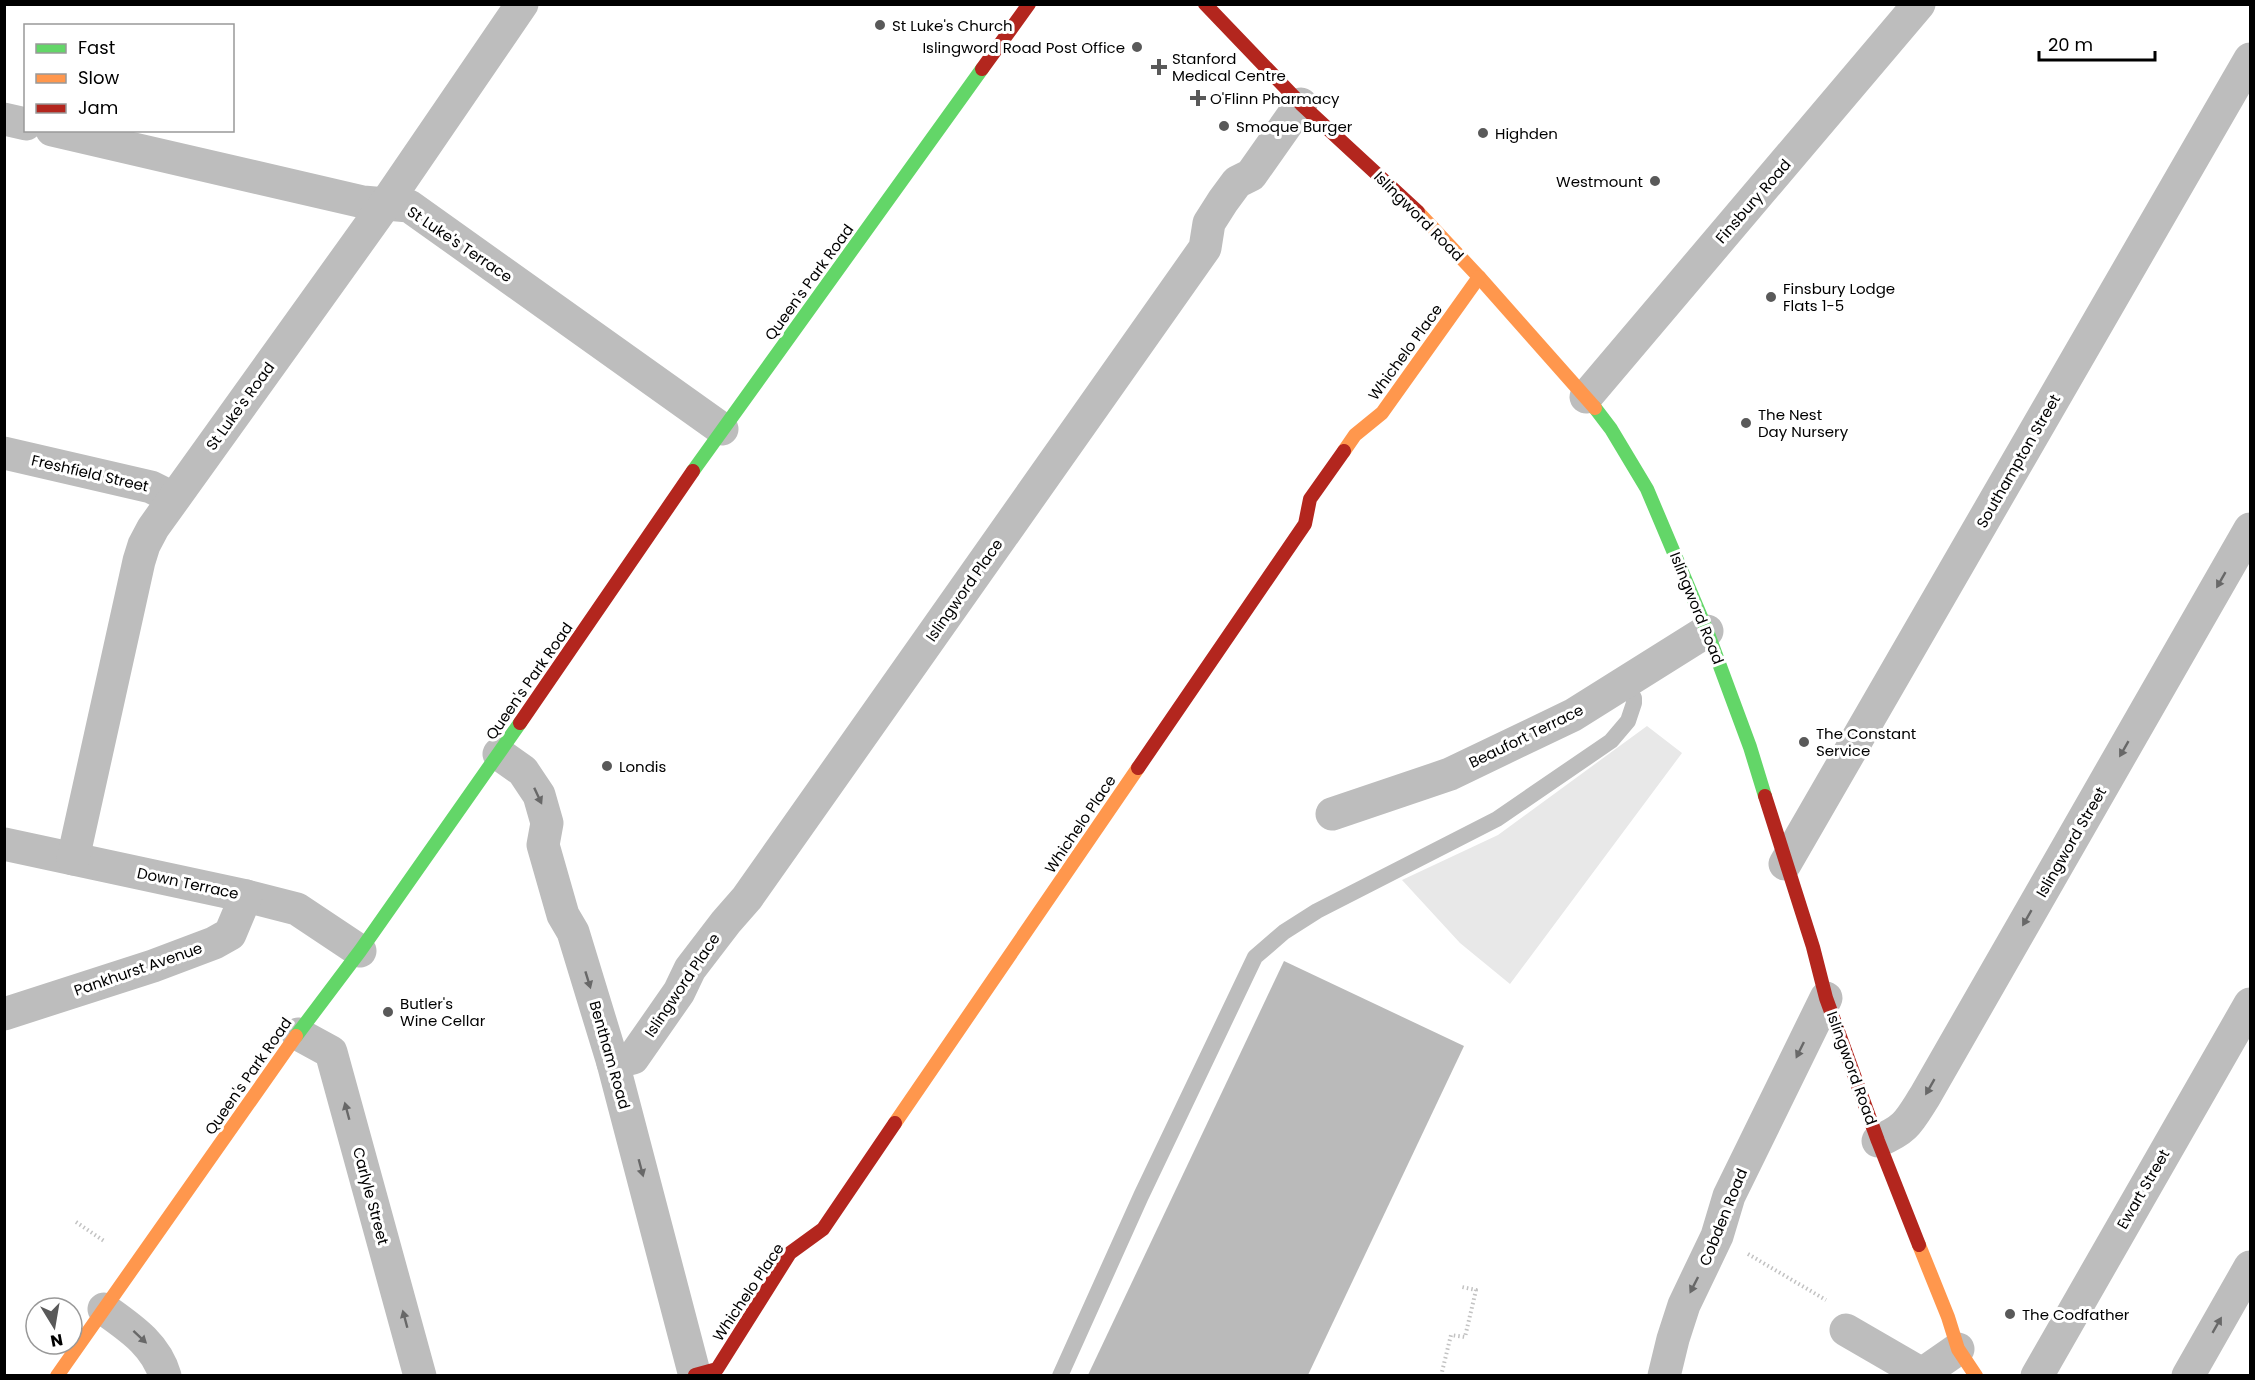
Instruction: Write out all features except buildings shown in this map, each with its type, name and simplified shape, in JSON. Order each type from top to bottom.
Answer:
[{"type":"street","name":"St Luke's Road","points":[[73,859],[144,545],[173,498],[386,203],[522,4]]},
{"type":"street","name":"Queen's Park Road","points":[[57,1376],[499,754],[722,429],[1029,4]]},
{"type":"street","name":"Islingword Road","points":[[1205,4],[1301,104],[1413,207],[1479,277],[1586,397],[1611,429],[1647,489],[1707,631],[1750,747],[1813,947],[1826,998],[1878,1141],[1967,1363],[1922,1374],[1846,1330]]},
{"type":"street","name":"Finsbury Road","points":[[1586,397],[1919,4]]},
{"type":"street","name":"Southampton Street","points":[[1785,864],[2250,59]]},
{"type":"street","name":"Islingword Place","points":[[614,1063],[633,1058],[679,993],[690,969],[747,898],[1205,248],[1209,223],[1223,201],[1237,182],[1251,175],[1301,104]]},
{"type":"street","points":[[4,119],[24,124]]},
{"type":"street","name":"St Luke's Terrace","points":[[61,132],[355,200],[409,206],[722,429]]},
{"type":"street","name":"Whichelo Place","points":[[695,1375],[717,1369],[790,1253],[823,1229],[1305,524],[1310,499],[1355,435],[1382,413],[1479,277]]},
{"type":"street","name":"Freshfield Street","points":[[4,453],[151,487],[173,498]]},
{"type":"street","name":"Islingword Street","points":[[1878,1141],[1899,1132],[1910,1120],[1925,1096],[2250,529]]},
{"type":"street","name":"Beaufort Terrace","points":[[1332,813],[1449,774],[1573,715],[1626,684],[1707,631]]},
{"type":"street","name":"Bentham Road","points":[[499,754],[523,771],[539,795],[547,823],[543,845],[563,915],[573,932],[614,1063],[695,1375]]},
{"type":"street","name":"Down Terrace","points":[[4,844],[297,909],[360,951]]},
{"type":"street","name":"Pankhurst Avenue","points":[[4,1014],[153,966],[214,943],[230,934],[246,896]]},
{"type":"street","name":"Cobden Road","points":[[1664,1376],[1684,1305],[1718,1236],[1729,1196],[1826,998]]},
{"type":"street","name":"Ewart Street","points":[[2037,1376],[2250,1004]]},
{"type":"street","name":"Carlyle Street","points":[[298,1034],[331,1052],[420,1376]]},
{"type":"street","points":[[2188,1376],[2250,1268]]},
{"type":"street","points":[[104,1309],[135,1332],[149,1346],[161,1361],[165,1376]]},
{"type":"lane","points":[[1060,1376],[1141,1196],[1256,957],[1284,932],[1317,910],[1497,819],[1611,741],[1628,720],[1634,703],[1634,698],[1626,684]]},
{"type":"path","points":[[76,1222],[104,1241]]},
{"type":"path","points":[[1718,1236],[1827,1301],[1822,1307]]},
{"type":"path","points":[[1441,1376],[1451,1335],[1465,1337],[1476,1290],[1462,1287]]},
{"type":"shaded area","points":[[1647,726],[1682,753],[1510,984],[1460,943],[1402,880],[1498,835]]},
{"type":"shaded area","points":[[1284,961],[1464,1046],[1308,1375],[1088,1375]]},
{"type":"traffic: fast","points":[[693,471],[982,69]]},
{"type":"traffic: fast","points":[[1595,408],[1611,429],[1647,489],[1707,631],[1750,747],[1765,796]]},
{"type":"traffic: fast","points":[[296,1036],[360,951],[520,723]]},
{"type":"traffic: slow","points":[[1418,212],[1595,408]]},
{"type":"traffic: slow","points":[[1344,451],[1355,435],[1382,413],[1479,277]]},
{"type":"traffic: slow","points":[[895,1123],[1138,768]]},
{"type":"traffic: slow","points":[[57,1376],[296,1036]]},
{"type":"traffic: slow","points":[[1919,1245],[1948,1317],[1958,1349],[1976,1376]]},
{"type":"traffic: jam","points":[[982,69],[1029,4]]},
{"type":"traffic: jam","points":[[1205,4],[1301,104],[1418,212]]},
{"type":"traffic: jam","points":[[1138,768],[1305,524],[1310,499],[1344,451]]},
{"type":"traffic: jam","points":[[520,723],[693,471]]},
{"type":"traffic: jam","points":[[1765,796],[1813,947],[1826,998],[1919,1245]]},
{"type":"traffic: jam","points":[[695,1375],[717,1369],[790,1253],[823,1229],[895,1123]]},
{"type":"place","name":"St Luke's Church","points":[[880,25]]},
{"type":"place","name":"Islingword Road Post Office","points":[[1137,47]]},
{"type":"place","name":"Stanford Medical Centre","points":[[1159,67]]},
{"type":"place","name":"O'Flinn Pharmacy","points":[[1198,98]]},
{"type":"place","name":"Smoque Burger","points":[[1224,126]]},
{"type":"place","name":"Highden","points":[[1483,133]]},
{"type":"place","name":"Westmount","points":[[1655,181]]},
{"type":"place","name":"Finsbury Lodge Flats 1-5","points":[[1771,297]]},
{"type":"place","name":"The Nest Day Nursery","points":[[1746,423]]},
{"type":"place","name":"The Constant Service","points":[[1804,742]]},
{"type":"place","name":"Londis","points":[[607,766]]},
{"type":"place","name":"Butler's Wine Cellar","points":[[388,1012]]},
{"type":"place","name":"The Codfather","points":[[2010,1314]]}]
